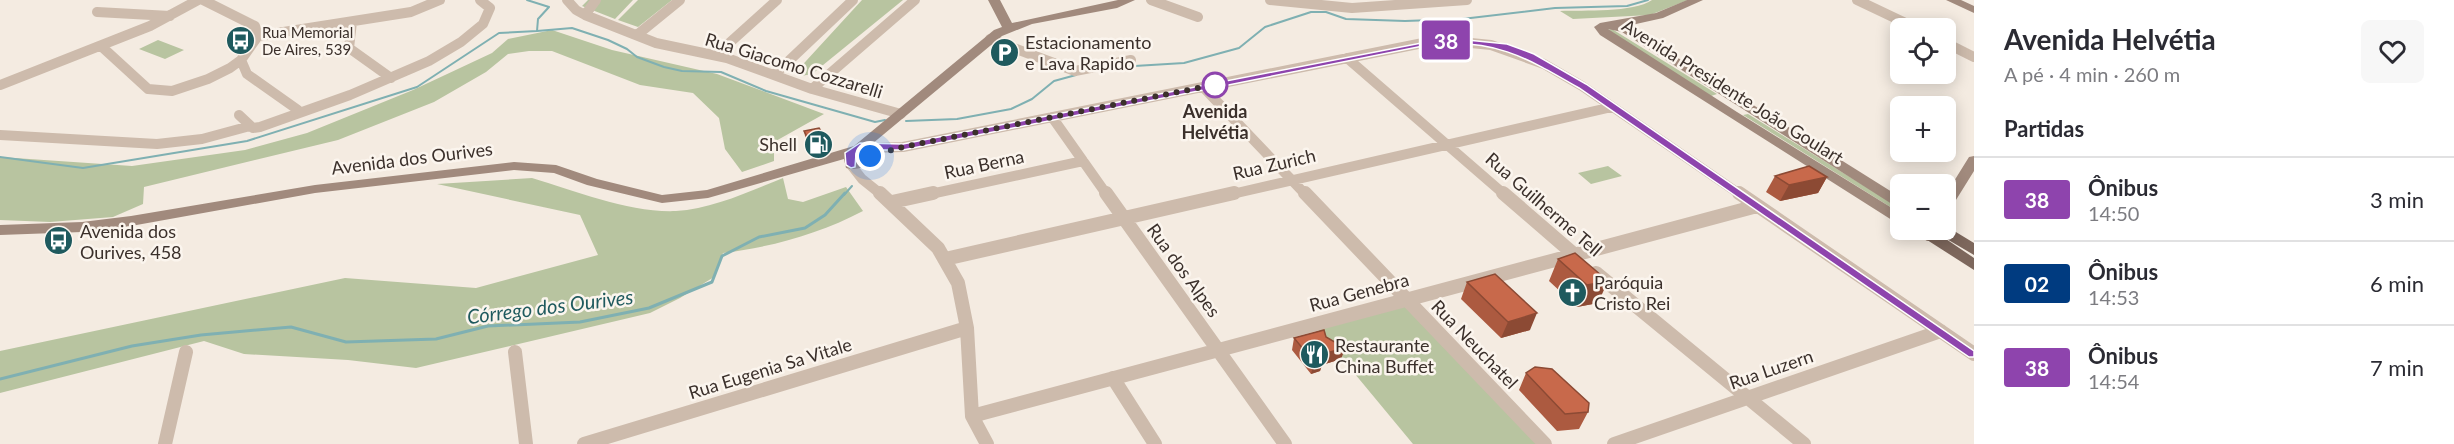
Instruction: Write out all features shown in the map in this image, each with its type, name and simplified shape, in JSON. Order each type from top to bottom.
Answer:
[{"type":"main road","points":[[1941,240],[1974,265]]},
{"type":"main road","points":[[1950,240],[1974,250]]},
{"type":"street","points":[[0,85],[49,63],[148,28],[198,0]]},
{"type":"street","points":[[203,0],[255,26],[258,36]]},
{"type":"street","points":[[101,46],[148,89],[159,92],[172,91],[208,80],[241,60],[258,36],[411,12],[440,0]]},
{"type":"street","points":[[239,116],[253,128],[274,123],[391,78],[449,51],[482,27],[490,12],[487,4],[480,0]]},
{"type":"street","points":[[567,0],[580,13],[596,0]]},
{"type":"street","points":[[637,35],[680,0]]},
{"type":"street","points":[[716,55],[777,0]]},
{"type":"street","points":[[775,75],[853,0]]},
{"type":"street","points":[[812,88],[915,0]]},
{"type":"street","points":[[994,0],[1008,27]]},
{"type":"street","points":[[987,444],[972,416],[967,328],[958,283],[938,248],[892,202],[862,178],[861,155],[879,132],[990,39],[1008,27],[1040,18],[1087,11],[1129,0]]},
{"type":"street","points":[[1150,0],[1198,17]]},
{"type":"street","points":[[1270,0],[1352,8],[1467,0]]},
{"type":"street","points":[[1614,25],[1659,16],[1697,0]]},
{"type":"street","points":[[1857,0],[1895,18]]},
{"type":"street","points":[[1952,0],[1974,10]]},
{"type":"street","points":[[97,12],[170,16]]},
{"type":"street","name":"Rua Giacomo Cozzarelli","points":[[580,13],[671,47],[716,55],[812,88],[901,114]]},
{"type":"street","points":[[352,22],[349,48],[391,78]]},
{"type":"street","name":"Avenida Presidente João Goulart","points":[[1890,197],[1614,25],[1600,27],[1604,32],[1707,99],[1890,213]]},
{"type":"street","points":[[990,39],[1075,71],[1131,60]]},
{"type":"street","points":[[861,155],[1447,40],[1504,46],[1548,65],[1974,354]]},
{"type":"street","points":[[1956,48],[1974,57]]},
{"type":"street","name":"Rua Guilherme Tell","points":[[1347,58],[1573,254],[1804,444]]},
{"type":"street","points":[[241,60],[243,69],[248,75],[298,110]]},
{"type":"street","name":"Rua Neuchatel","points":[[1204,88],[1545,444]]},
{"type":"street","points":[[1707,99],[1722,100],[1727,98],[1727,94]]},
{"type":"street","name":"Rua Zurich","points":[[945,259],[1292,178],[1612,107]]},
{"type":"street","points":[[1732,115],[1738,109],[1753,110]]},
{"type":"street","name":"Rua dos Alpes","points":[[1052,117],[1122,219],[1285,444]]},
{"type":"street","points":[[0,135],[157,144],[202,139],[250,126]]},
{"type":"street","name":"Avenida dos Ourives","points":[[0,230],[81,227],[131,221],[315,189],[514,166],[556,169],[592,182],[654,198],[686,198],[708,194],[821,160],[861,155]]},
{"type":"street","points":[[1956,189],[1974,160]]},
{"type":"street","name":"Rua Berna","points":[[892,202],[1083,161]]},
{"type":"street","name":"Rua Genebra","points":[[972,416],[1757,206]]},
{"type":"street","name":"Rua Eugenia Sa Vitale","points":[[584,444],[967,328]]},
{"type":"street","name":"Rua Luzern","points":[[1614,444],[1941,331]]},
{"type":"street","points":[[165,444],[186,352]]},
{"type":"street","points":[[515,352],[526,444]]},
{"type":"street","points":[[1113,378],[1155,444]]},
{"type":"green space","points":[[588,0],[633,0],[615,19],[582,6]]},
{"type":"green space","points":[[638,0],[672,0],[638,27],[618,20]]},
{"type":"green space","points":[[862,0],[903,0],[812,74],[801,76],[795,73]]},
{"type":"green space","points":[[1652,0],[1688,0],[1650,15],[1573,19],[1560,11],[1621,9]]},
{"type":"green space","points":[[1612,29],[1717,94],[1711,96],[1606,30]]},
{"type":"green space","points":[[552,30],[612,50],[717,74],[824,114],[774,142],[774,161],[742,172],[725,149],[719,118],[693,93],[640,85],[552,51],[529,51],[508,54],[486,72],[434,102],[338,140],[144,187],[143,204],[113,217],[50,222],[0,220],[0,157],[132,166],[245,150],[307,133],[413,90],[492,53],[508,39]]},
{"type":"green space","points":[[158,40],[184,50],[165,59],[139,49]]},
{"type":"green space","points":[[1748,114],[1890,202],[1890,207],[1743,115]]},
{"type":"green space","points":[[1608,166],[1622,176],[1591,184],[1578,173]]},
{"type":"green space","points":[[532,178],[622,205],[658,211],[676,211],[717,203],[783,178],[788,199],[803,202],[846,187],[863,211],[795,238],[723,253],[714,277],[650,313],[416,368],[348,360],[244,354],[204,341],[0,393],[0,351],[345,278],[476,288],[598,255],[580,215],[437,184]]},
{"type":"green space","points":[[1406,303],[1539,444],[1413,444],[1316,327]]},
{"type":"building","name":"Shell","points":[[819,128],[830,145],[814,150],[804,131]]},
{"type":"building","points":[[1809,166],[1827,177],[1789,185],[1775,176]]},
{"type":"building","points":[[1575,253],[1608,281],[1587,285],[1558,259]]},
{"type":"building","points":[[1495,274],[1537,313],[1508,322],[1467,282]]},
{"type":"building","points":[[1324,330],[1326,337],[1345,348],[1319,355],[1323,360],[1314,362],[1294,338]]},
{"type":"building","points":[[1535,367],[1552,369],[1589,403],[1588,412],[1565,414],[1526,373]]},
{"type":"waterway","points":[[527,0],[549,7],[538,19],[537,31]]},
{"type":"waterway","points":[[1118,67],[1184,63],[1239,48],[1265,27],[1311,12],[1326,12],[1346,19],[1405,21],[1462,19],[1555,8],[1627,6],[1648,0]]},
{"type":"waterway","points":[[537,31],[572,28],[608,40],[627,49],[637,57],[664,67],[682,71],[721,72],[766,91],[875,122],[885,120]]},
{"type":"waterway","points":[[0,157],[83,168],[247,141],[417,87],[499,33],[537,31]]},
{"type":"waterway","points":[[906,121],[957,119],[1011,109],[1032,99],[1054,81],[1076,75]]},
{"type":"waterway","name":"Córrego dos Ourives","points":[[844,195],[852,186]]},
{"type":"waterway","name":"Córrego dos Ourives","points":[[0,379],[132,346],[201,335],[291,327],[346,342],[436,339],[488,326],[580,322],[649,308],[712,282],[722,256],[759,237],[805,228],[825,215],[845,193]]},
{"type":"bus line","name":"38","points":[[851,165],[850,153],[860,147],[903,147],[1428,42],[1467,41],[1504,46],[1531,56],[1582,86],[1974,354]]},
{"type":"place","name":"Rua Memorial De Aires, 539","points":[[241,41]]},
{"type":"place","name":"Estacionamento e Lava Rapido","points":[[1004,52]]},
{"type":"place","name":"Avenida Helvétia","points":[[1215,85]]},
{"type":"place","name":"Shell","points":[[818,144]]},
{"type":"place","name":"Avenida dos Ourives, 458","points":[[59,241]]},
{"type":"place","name":"Paróquia Cristo Rei","points":[[1573,292]]},
{"type":"place","name":"Restaurante China Buffet","points":[[1314,355]]},
{"type":"route","points":[[870,156],[903,147],[1218,84],[1215,85]]}]
